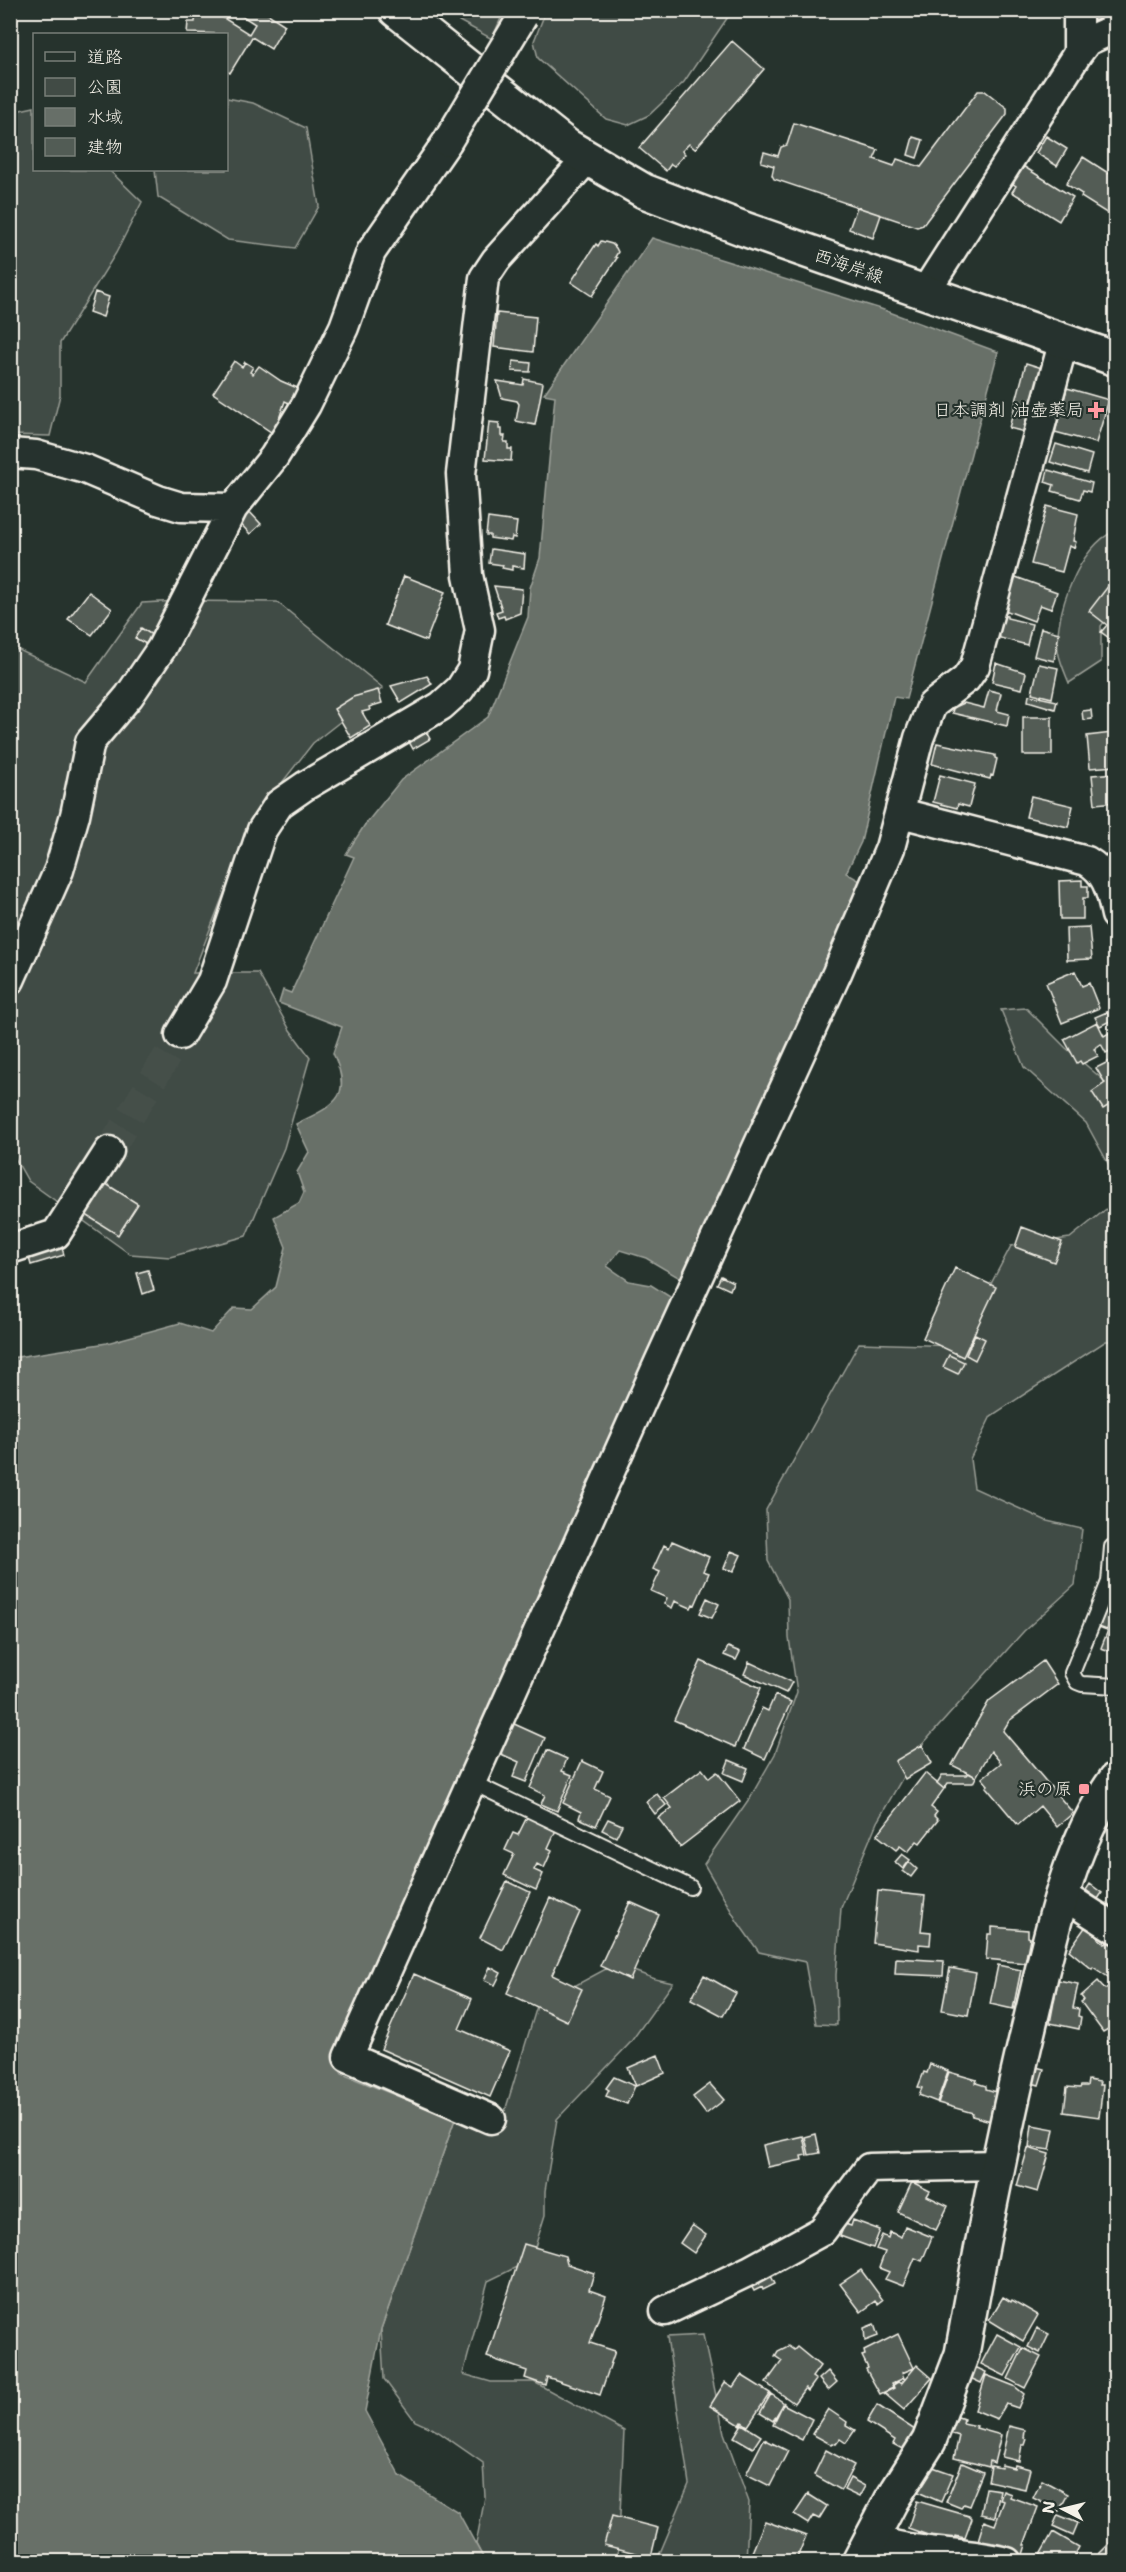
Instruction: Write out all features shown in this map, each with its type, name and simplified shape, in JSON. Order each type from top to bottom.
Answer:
[{"type":"street","name":"西海岸線","points":[[396,10],[547,131],[587,159],[658,197],[1116,359]]},
{"type":"street","points":[[1078,10],[1078,53]]},
{"type":"street","points":[[10,980],[59,870],[75,815],[90,742],[129,696],[161,649],[233,508],[274,457],[306,405],[344,327],[371,252],[447,142],[524,13]]},
{"type":"street","points":[[925,292],[1078,53],[1087,41],[1116,28]]},
{"type":"street","points":[[180,1035],[212,981],[262,830],[279,804],[304,786],[441,706],[460,689],[472,670],[480,630],[468,575],[461,474],[484,278],[496,260],[587,159]]},
{"type":"street","points":[[491,2120],[348,2057],[837,973],[890,848],[919,738],[932,705],[966,679],[975,666],[1064,340]]},
{"type":"street","points":[[10,453],[36,455],[85,469],[158,500],[181,507],[233,508]]},
{"type":"street","points":[[901,813],[1076,857],[1107,861],[1109,887],[1116,915]]},
{"type":"street","points":[[10,1249],[56,1234],[109,1151]]},
{"type":"street","points":[[864,2550],[929,2441],[954,2379],[962,2354],[996,2165],[1050,1937],[1063,1894],[1094,1812],[1116,1779]]},
{"type":"street","points":[[1063,1894],[1116,1929]]},
{"type":"street","points":[[664,2311],[749,2271],[822,2231],[868,2168],[996,2165]]},
{"type":"street","points":[[864,2550],[894,2547],[980,2555],[1006,2562]]},
{"type":"lane","points":[[1112,1547],[1109,1581],[1072,1673],[1077,1682],[1082,1684],[1116,1686]]},
{"type":"lane","points":[[471,1782],[690,1887]]},
{"type":"green space","points":[[552,10],[732,11],[684,82],[649,115],[628,125],[606,119],[538,58],[534,41],[545,13]]},
{"type":"green space","points":[[441,11],[504,11],[492,39]]},
{"type":"green space","points":[[228,98],[253,103],[306,128],[319,206],[295,248],[228,240],[158,197],[155,171],[228,171]]},
{"type":"green space","points":[[33,107],[33,171],[110,171],[142,202],[116,253],[60,343],[60,395],[50,436],[11,435],[11,112]]},
{"type":"green space","points":[[1115,531],[1115,609],[1101,626],[1101,662],[1069,683],[1058,651],[1060,619],[1065,601],[1080,566],[1090,551],[1102,539]]},
{"type":"green space","points":[[277,602],[383,688],[313,743],[252,821],[193,973],[258,973],[290,1030],[310,1057],[284,1148],[246,1236],[170,1257],[130,1254],[28,1181],[11,1151],[10,653],[17,649],[86,682],[142,603]]},
{"type":"green space","points":[[1026,1008],[1066,1048],[1115,1090],[1115,1176],[1086,1123],[1024,1067],[1001,1010]]},
{"type":"green space","points":[[1115,1202],[1115,1341],[1106,1341],[991,1416],[970,1459],[974,1488],[1047,1521],[1082,1529],[1075,1585],[1024,1631],[921,1746],[877,1822],[841,1908],[836,1975],[837,2025],[816,2024],[805,1962],[759,1952],[737,1921],[704,1864],[751,1796],[775,1754],[797,1692],[789,1638],[788,1599],[768,1561],[766,1510],[859,1343],[958,1346],[1011,1246],[1070,1238]]},
{"type":"green space","points":[[615,1964],[655,1979],[673,1983],[630,2043],[557,2119],[545,2191],[545,2215],[531,2260],[488,2281],[463,2374],[491,2382],[534,2382],[624,2431],[618,2556],[657,2560],[689,2484],[667,2337],[703,2335],[724,2433],[749,2502],[746,2561],[485,2561],[476,2544],[485,2497],[483,2463],[437,2431],[415,2421],[384,2379],[381,2329],[455,2119],[505,2111],[537,2006]]},
{"type":"water","points":[[652,238],[881,309],[998,352],[906,699],[894,697],[861,842],[846,873],[862,882],[683,1280],[646,1258],[620,1250],[607,1266],[629,1281],[651,1285],[675,1300],[334,2058],[342,2074],[455,2119],[381,2329],[365,2411],[400,2476],[458,2512],[485,2561],[11,2562],[11,1358],[107,1343],[180,1323],[211,1333],[234,1308],[252,1309],[276,1287],[286,1247],[274,1217],[299,1203],[304,1192],[297,1172],[309,1152],[296,1124],[330,1105],[341,1091],[339,1068],[333,1053],[342,1027],[279,1003],[283,990],[291,993],[354,857],[346,854],[364,826],[401,780],[488,717],[528,617],[530,588],[540,558],[555,396],[544,394]]},
{"type":"building","points":[[196,10],[211,10],[249,34],[255,24],[233,10],[262,10],[285,25],[271,49],[252,37],[230,73],[228,72],[228,33],[187,33],[188,22],[195,22]]},
{"type":"building","points":[[732,41],[764,69],[695,149],[689,144],[682,151],[685,154],[674,166],[671,164],[666,171],[639,148]]},
{"type":"building","points":[[978,91],[985,91],[1007,108],[1007,114],[923,225],[917,227],[774,179],[772,175],[774,166],[761,162],[764,152],[778,156],[781,147],[787,145],[794,123],[878,150],[874,159],[894,166],[897,159],[921,167]]},
{"type":"building","points":[[1046,136],[1067,149],[1057,166],[1036,153]]},
{"type":"building","points":[[913,137],[923,140],[917,158],[908,155]]},
{"type":"building","points":[[1083,157],[1116,178],[1116,202],[1108,214],[1081,197],[1082,194],[1066,184]]},
{"type":"building","points":[[1018,163],[1073,197],[1059,221],[1012,192],[1016,186],[1006,179]]},
{"type":"building","points":[[857,207],[881,215],[873,238],[849,229]]},
{"type":"building","points":[[601,241],[612,244],[618,252],[615,257],[617,258],[592,296],[571,282],[596,244],[598,246]]},
{"type":"building","points":[[95,292],[109,297],[103,317],[89,312]]},
{"type":"building","points":[[497,313],[536,317],[533,352],[494,347]]},
{"type":"building","points":[[234,361],[242,367],[245,362],[253,367],[250,372],[253,374],[259,366],[281,381],[302,390],[295,406],[285,401],[274,434],[213,393]]},
{"type":"building","points":[[513,361],[531,363],[530,372],[512,371]]},
{"type":"building","points":[[1026,363],[1042,368],[1025,432],[1009,428]]},
{"type":"building","points":[[524,379],[543,383],[535,425],[516,421],[519,404],[517,401],[502,398],[497,381],[523,385]]},
{"type":"building","points":[[1067,388],[1109,400],[1096,443],[1055,432]]},
{"type":"building","points":[[489,422],[499,423],[502,436],[505,436],[504,442],[508,442],[508,449],[512,449],[511,461],[485,459]]},
{"type":"building","points":[[1056,444],[1092,455],[1087,473],[1050,462]]},
{"type":"building","points":[[1048,470],[1092,483],[1090,492],[1083,490],[1080,499],[1052,491],[1054,485],[1045,482]]},
{"type":"building","points":[[1047,506],[1078,514],[1073,541],[1076,542],[1074,548],[1069,546],[1062,572],[1031,564]]},
{"type":"building","points":[[247,509],[261,524],[250,534],[236,519]]},
{"type":"building","points":[[488,518],[517,522],[515,538],[512,537],[511,541],[490,538],[490,535],[486,535]]},
{"type":"building","points":[[491,549],[525,554],[524,568],[512,566],[512,570],[502,568],[503,565],[489,563]]},
{"type":"building","points":[[404,576],[445,592],[426,641],[385,625]]},
{"type":"building","points":[[1013,576],[1057,592],[1051,609],[1040,605],[1034,621],[1002,609]]},
{"type":"building","points":[[1116,576],[1116,643],[1101,632],[1107,625],[1089,611]]},
{"type":"building","points":[[494,586],[522,589],[520,613],[505,619],[504,616],[498,618],[496,612],[502,610]]},
{"type":"building","points":[[89,592],[112,609],[92,635],[68,619]]},
{"type":"building","points":[[1000,614],[1032,624],[1027,645],[1000,638],[998,623]]},
{"type":"building","points":[[141,628],[152,635],[146,644],[135,638]]},
{"type":"building","points":[[1041,628],[1059,633],[1054,661],[1034,656]]},
{"type":"building","points":[[996,663],[1026,673],[1022,689],[992,682]]},
{"type":"building","points":[[1039,664],[1058,668],[1052,698],[1032,693]]},
{"type":"building","points":[[427,676],[432,684],[401,703],[391,686]]},
{"type":"building","points":[[378,690],[382,703],[362,712],[370,726],[351,738],[334,709],[353,697]]},
{"type":"building","points":[[989,690],[1001,693],[997,711],[1009,714],[1007,726],[952,713],[953,708],[964,703],[984,708]]},
{"type":"building","points":[[1029,695],[1057,701],[1055,709],[1028,701]]},
{"type":"building","points":[[1091,710],[1092,719],[1083,720],[1082,711]]},
{"type":"building","points":[[1023,717],[1052,717],[1052,755],[1023,755]]},
{"type":"building","points":[[424,728],[430,739],[413,749],[407,738]]},
{"type":"building","points":[[1112,733],[1115,766],[1090,768],[1087,736]]},
{"type":"building","points":[[937,743],[995,755],[997,759],[993,776],[991,775],[990,779],[932,764]]},
{"type":"building","points":[[1116,773],[1116,802],[1095,804],[1092,775]]},
{"type":"building","points":[[940,775],[975,784],[969,807],[958,804],[957,808],[933,802]]},
{"type":"building","points":[[1031,796],[1073,806],[1068,827],[1026,817]]},
{"type":"building","points":[[1082,880],[1082,886],[1088,886],[1088,898],[1083,898],[1083,919],[1060,919],[1059,881]]},
{"type":"building","points":[[1089,927],[1092,959],[1067,960],[1066,928]]},
{"type":"building","points":[[1075,971],[1082,986],[1089,983],[1099,1008],[1062,1023],[1046,983]]},
{"type":"building","points":[[1107,1012],[1112,1020],[1100,1026],[1095,1017]]},
{"type":"building","points":[[1097,1022],[1104,1036],[1116,1029],[1116,1048],[1106,1053],[1101,1044],[1094,1049],[1098,1056],[1082,1064],[1080,1061],[1077,1063],[1064,1039]]},
{"type":"building","points":[[1116,1058],[1116,1101],[1103,1109],[1092,1092],[1105,1083],[1096,1068]]},
{"type":"building","points":[[103,1182],[138,1204],[118,1235],[83,1213]]},
{"type":"building","points":[[1022,1227],[1062,1242],[1054,1262],[1015,1247]]},
{"type":"building","points":[[61,1244],[64,1255],[31,1265],[28,1254]]},
{"type":"building","points":[[955,1268],[996,1287],[963,1357],[923,1338]]},
{"type":"building","points":[[148,1270],[154,1290],[143,1294],[137,1273]]},
{"type":"building","points":[[721,1276],[733,1282],[730,1290],[717,1284]]},
{"type":"building","points":[[975,1334],[985,1339],[975,1360],[966,1355]]},
{"type":"building","points":[[949,1355],[964,1362],[958,1374],[943,1367]]},
{"type":"building","points":[[672,1541],[709,1557],[703,1571],[709,1573],[695,1605],[693,1604],[691,1608],[675,1601],[672,1608],[664,1604],[667,1598],[651,1591],[660,1572],[653,1569],[664,1545],[669,1548]]},
{"type":"building","points":[[731,1551],[741,1555],[733,1572],[724,1568]]},
{"type":"building","points":[[1116,1577],[1116,1608],[1107,1630],[1096,1626]]},
{"type":"building","points":[[707,1598],[719,1604],[712,1618],[700,1613]]},
{"type":"building","points":[[1116,1610],[1116,1646],[1113,1652],[1101,1648]]},
{"type":"building","points":[[728,1647],[740,1652],[736,1660],[724,1655]]},
{"type":"building","points":[[701,1661],[761,1688],[735,1747],[674,1720]]},
{"type":"building","points":[[1043,1661],[1058,1684],[1009,1721],[1003,1731],[1073,1813],[1057,1827],[1040,1806],[1018,1825],[986,1787],[988,1785],[982,1778],[1001,1763],[991,1751],[976,1777],[952,1765],[989,1701]]},
{"type":"building","points":[[749,1662],[792,1682],[786,1693],[744,1674]]},
{"type":"building","points":[[775,1695],[791,1702],[765,1759],[744,1749],[762,1708],[768,1711]]},
{"type":"building","points":[[512,1723],[545,1738],[526,1782],[513,1777],[519,1762],[499,1753]]},
{"type":"building","points":[[922,1745],[932,1763],[905,1779],[895,1761]]},
{"type":"building","points":[[547,1750],[567,1759],[562,1771],[572,1775],[557,1811],[541,1804],[545,1795],[530,1788]]},
{"type":"building","points":[[729,1760],[748,1768],[743,1781],[724,1773]]},
{"type":"building","points":[[582,1761],[603,1771],[595,1789],[610,1796],[596,1826],[579,1818],[581,1812],[563,1803]]},
{"type":"building","points":[[702,1769],[709,1778],[717,1772],[740,1801],[680,1847],[658,1818],[672,1808],[664,1798]]},
{"type":"building","points":[[925,1773],[944,1789],[931,1807],[937,1812],[934,1816],[938,1820],[920,1843],[917,1841],[908,1852],[900,1846],[896,1850],[877,1835]]},
{"type":"building","points":[[969,1773],[976,1777],[973,1783],[948,1783],[944,1789],[937,1783],[942,1775],[967,1775]]},
{"type":"building","points":[[657,1794],[666,1805],[655,1814],[646,1802]]},
{"type":"building","points":[[527,1817],[556,1830],[548,1848],[552,1850],[544,1868],[537,1864],[534,1870],[543,1874],[536,1890],[504,1875],[514,1854],[505,1850],[513,1833],[518,1835]]},
{"type":"building","points":[[608,1819],[622,1825],[616,1837],[602,1830]]},
{"type":"building","points":[[902,1854],[910,1860],[903,1869],[895,1862]]},
{"type":"building","points":[[909,1862],[917,1869],[911,1877],[903,1871]]},
{"type":"building","points":[[507,1881],[530,1892],[503,1950],[480,1938]]},
{"type":"building","points":[[1090,1884],[1102,1893],[1098,1899],[1086,1890]]},
{"type":"building","points":[[878,1891],[925,1896],[921,1931],[931,1932],[930,1945],[919,1944],[919,1950],[873,1943]]},
{"type":"building","points":[[550,1898],[580,1912],[552,1975],[582,1989],[567,2021],[507,1993]]},
{"type":"building","points":[[630,1902],[659,1915],[630,1980],[600,1966]]},
{"type":"building","points":[[1086,1926],[1100,1935],[1098,1938],[1106,1944],[1110,1938],[1116,1942],[1114,1981],[1093,1967],[1092,1969],[1069,1950]]},
{"type":"building","points":[[992,1927],[1028,1930],[1030,1938],[1025,1963],[986,1959],[988,1934],[992,1934]]},
{"type":"building","points":[[896,1958],[944,1961],[943,1976],[895,1974]]},
{"type":"building","points":[[998,1965],[1021,1970],[1013,2009],[990,2004]]},
{"type":"building","points":[[490,1967],[501,1973],[495,1985],[484,1980]]},
{"type":"building","points":[[950,1968],[976,1973],[968,2015],[942,2010]]},
{"type":"building","points":[[414,1974],[472,1999],[459,2029],[510,2051],[490,2097],[381,2049]]},
{"type":"building","points":[[704,1975],[736,1993],[723,2016],[691,1999]]},
{"type":"building","points":[[1058,1980],[1078,1984],[1073,2008],[1079,2009],[1078,2016],[1081,2017],[1079,2029],[1050,2023]]},
{"type":"building","points":[[1098,1981],[1105,1989],[1108,1987],[1116,1994],[1116,2030],[1110,2032],[1108,2029],[1103,2032],[1081,2002],[1084,2000],[1081,1996]]},
{"type":"building","points":[[1116,2035],[1116,2067],[1109,2068],[1107,2037]]},
{"type":"building","points":[[658,2055],[665,2073],[636,2086],[628,2068]]},
{"type":"building","points":[[930,2064],[948,2071],[937,2102],[919,2095],[922,2088],[918,2087]]},
{"type":"building","points":[[1032,2066],[1044,2069],[1039,2085],[1028,2082]]},
{"type":"building","points":[[949,2072],[977,2080],[976,2083],[986,2086],[986,2089],[1003,2094],[995,2122],[938,2103]]},
{"type":"building","points":[[614,2077],[635,2086],[627,2104],[606,2096],[609,2090],[606,2088]]},
{"type":"building","points":[[1088,2080],[1100,2082],[1099,2085],[1103,2085],[1099,2117],[1064,2112],[1067,2087],[1087,2086]]},
{"type":"building","points":[[710,2084],[724,2100],[706,2114],[693,2097]]},
{"type":"building","points":[[1032,2125],[1054,2129],[1050,2150],[1029,2147]]},
{"type":"building","points":[[816,2134],[820,2153],[809,2155],[805,2137]]},
{"type":"building","points":[[803,2136],[807,2155],[801,2156],[802,2160],[768,2167],[763,2145]]},
{"type":"building","points":[[1028,2148],[1049,2154],[1038,2192],[1017,2186]]},
{"type":"building","points":[[912,2182],[930,2191],[927,2196],[948,2206],[936,2230],[898,2212]]},
{"type":"building","points":[[853,2220],[880,2230],[873,2248],[840,2236],[845,2224],[851,2226]]},
{"type":"building","points":[[692,2225],[706,2235],[694,2253],[680,2243]]},
{"type":"building","points":[[905,2226],[932,2237],[922,2261],[915,2258],[903,2286],[885,2279],[889,2272],[879,2268],[885,2252],[876,2249],[882,2235],[888,2238],[890,2232],[901,2237]]},
{"type":"building","points":[[524,2244],[565,2256],[567,2264],[594,2273],[589,2290],[606,2296],[590,2343],[615,2351],[600,2395],[547,2377],[545,2385],[525,2378],[527,2371],[487,2357]]},
{"type":"building","points":[[768,2270],[775,2284],[763,2290],[762,2287],[754,2291],[748,2280]]},
{"type":"building","points":[[861,2270],[883,2300],[878,2304],[876,2301],[861,2312],[840,2284]]},
{"type":"building","points":[[1003,2297],[1038,2315],[1023,2341],[989,2320]]},
{"type":"building","points":[[874,2324],[878,2336],[865,2341],[864,2328]]},
{"type":"building","points":[[1037,2328],[1049,2334],[1040,2353],[1028,2347]]},
{"type":"building","points":[[898,2334],[914,2368],[902,2373],[904,2378],[891,2384],[893,2388],[880,2394],[866,2369],[868,2368],[862,2356],[865,2355],[864,2351]]},
{"type":"building","points":[[997,2334],[1021,2347],[1005,2376],[981,2364]]},
{"type":"building","points":[[788,2346],[794,2350],[797,2347],[820,2366],[812,2377],[816,2380],[808,2391],[805,2388],[794,2403],[766,2383],[782,2361],[775,2356],[778,2351]]},
{"type":"building","points":[[1023,2348],[1041,2357],[1025,2388],[1008,2379]]},
{"type":"building","points":[[917,2365],[932,2378],[904,2410],[884,2393],[894,2388],[893,2385],[898,2382],[901,2384]]},
{"type":"building","points":[[975,2367],[986,2372],[981,2383],[970,2378]]},
{"type":"building","points":[[828,2371],[837,2382],[828,2390],[819,2379]]},
{"type":"building","points":[[741,2375],[770,2393],[748,2426],[742,2422],[740,2425],[710,2406],[725,2382],[733,2387]]},
{"type":"building","points":[[986,2375],[1014,2386],[1024,2394],[1018,2408],[1006,2404],[997,2419],[975,2410]]},
{"type":"building","points":[[771,2394],[784,2403],[773,2421],[760,2413]]},
{"type":"building","points":[[783,2404],[812,2419],[802,2440],[773,2425]]},
{"type":"building","points":[[877,2405],[918,2432],[906,2451],[893,2444],[895,2440],[867,2422]]},
{"type":"building","points":[[828,2409],[855,2430],[846,2443],[840,2439],[832,2445],[812,2434]]},
{"type":"building","points":[[958,2417],[964,2419],[963,2423],[1001,2435],[994,2463],[990,2461],[989,2467],[954,2458],[959,2436],[950,2433]]},
{"type":"building","points":[[742,2424],[761,2436],[753,2448],[734,2437]]},
{"type":"building","points":[[1009,2426],[1025,2430],[1024,2438],[1027,2439],[1025,2445],[1022,2445],[1019,2461],[1002,2457]]},
{"type":"building","points":[[764,2439],[788,2451],[770,2486],[746,2474]]},
{"type":"building","points":[[826,2450],[854,2465],[841,2490],[814,2475]]},
{"type":"building","points":[[962,2463],[983,2472],[969,2506],[963,2504],[961,2508],[946,2502]]},
{"type":"building","points":[[1002,2465],[1014,2468],[1015,2465],[1030,2469],[1025,2489],[988,2481],[991,2466],[1001,2468]]},
{"type":"building","points":[[930,2466],[953,2474],[941,2502],[918,2492]]},
{"type":"building","points":[[850,2478],[865,2486],[859,2497],[844,2490]]},
{"type":"building","points":[[1042,2480],[1068,2494],[1059,2511],[1033,2498]]},
{"type":"building","points":[[986,2488],[1000,2490],[995,2517],[981,2514]]},
{"type":"building","points":[[1003,2491],[1011,2494],[1010,2497],[1038,2507],[1024,2545],[1026,2545],[1022,2558],[975,2550],[984,2521],[995,2525],[1004,2501],[1000,2500]]},
{"type":"building","points":[[808,2494],[827,2506],[819,2519],[813,2516],[808,2524],[794,2515]]},
{"type":"building","points":[[917,2501],[969,2516],[972,2519],[965,2538],[956,2536],[953,2544],[908,2528]]},
{"type":"building","points":[[1058,2515],[1078,2523],[1073,2535],[1053,2526]]},
{"type":"building","points":[[612,2516],[658,2528],[651,2557],[604,2545]]},
{"type":"building","points":[[765,2521],[806,2536],[797,2558],[805,2562],[748,2562]]},
{"type":"building","points":[[1053,2532],[1079,2547],[1071,2562],[1036,2562]]},
{"type":"building","points":[[1111,2542],[1116,2546],[1116,2562],[1091,2562]]},
{"type":"tunnel","points":[[109,1151],[180,1035]]},
{"type":"place","name":"日本調剤 油壺薬局","points":[[1096,410]]},
{"type":"place","name":"浜の原","points":[[1084,1789]]}]
